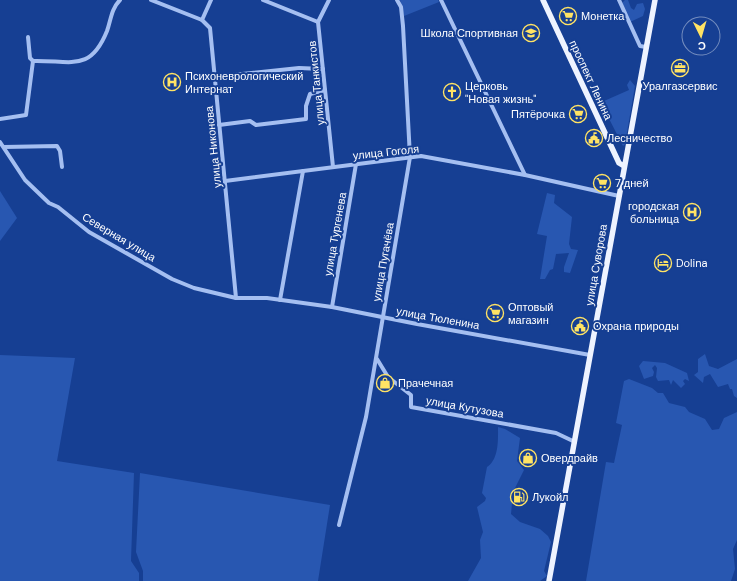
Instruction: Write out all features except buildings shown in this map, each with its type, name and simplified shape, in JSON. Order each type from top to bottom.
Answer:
[{"type":"main road","name":"проспект Ленина","points":[[543,0],[619,163],[624,166]]},
{"type":"main road","name":"улица Суворова","points":[[549,581],[618,196],[655,0]]},
{"type":"street","points":[[33,61],[86,60],[97,51],[107,30],[114,6],[120,0]]},
{"type":"street","points":[[151,0],[202,20],[211,0]]},
{"type":"street","points":[[263,0],[318,22],[329,0]]},
{"type":"street","name":"улица Пугачёва","points":[[339,525],[366,417],[410,157],[403,26],[401,7],[397,0]]},
{"type":"street","points":[[441,0],[525,175]]},
{"type":"street","points":[[619,0],[640,46],[646,47]]},
{"type":"street","name":"улица Никонова","points":[[202,20],[210,28],[236,298]]},
{"type":"street","name":"улица Танкистов","points":[[318,22],[333,167]]},
{"type":"street","points":[[0,119],[26,115],[33,61],[30,58],[28,37]]},
{"type":"street","points":[[214,77],[299,68],[323,69]]},
{"type":"street","points":[[219,125],[250,121],[256,125],[306,119],[306,106],[310,94],[325,90]]},
{"type":"street","name":"Северная улица","points":[[0,142],[25,180],[49,203],[58,207],[89,232],[172,279],[194,288],[236,298]]},
{"type":"street","points":[[4,147],[57,146],[60,151],[62,167]]},
{"type":"street","name":"улица Гоголя","points":[[225,181],[421,156],[525,175],[618,196]]},
{"type":"street","name":"улица Тургенева","points":[[332,307],[356,164]]},
{"type":"street","points":[[280,300],[303,171]]},
{"type":"street","name":"улица Тюленина","points":[[236,298],[266,298],[332,307],[382,318],[590,355]]},
{"type":"street","name":"улица Кутузова","points":[[377,359],[388,376],[411,396],[411,407],[556,433],[575,442]]},
{"type":"shaded area","points":[[400,0],[438,0],[439,2],[404,16]]},
{"type":"shaded area","points":[[625,0],[628,0],[631,8],[634,10],[637,4],[643,3],[645,9],[643,16],[630,22],[622,3]]},
{"type":"shaded area","points":[[630,80],[635,86],[625,144],[623,146],[602,105],[604,101],[629,90],[627,85]]},
{"type":"shaded area","points":[[0,191],[17,218],[0,241]]},
{"type":"shaded area","points":[[547,193],[555,195],[554,203],[572,217],[569,244],[571,249],[578,250],[570,273],[564,272],[564,267],[569,253],[556,254],[553,269],[550,270],[545,279],[540,279],[547,236],[537,234]]},
{"type":"shaded area","points":[[705,354],[709,366],[718,369],[737,359],[737,398],[734,396],[732,389],[730,389],[728,384],[718,387],[710,374],[704,377],[703,383],[694,375],[698,372],[698,359]]},
{"type":"shaded area","points":[[0,355],[75,358],[57,461],[134,473],[131,561],[139,573],[139,581],[0,581]]},
{"type":"shaded area","points":[[643,361],[665,363],[687,373],[689,381],[685,379],[683,381],[685,384],[681,388],[673,380],[671,385],[669,380],[658,381],[656,377],[657,368],[655,365],[652,368],[654,372],[653,376],[644,379],[639,366]]},
{"type":"shaded area","points":[[629,379],[652,388],[658,393],[663,393],[669,403],[685,407],[689,412],[705,419],[712,430],[719,429],[724,418],[737,412],[737,540],[733,549],[735,569],[731,581],[586,581],[606,462],[614,463],[622,425],[616,423],[624,381]]},
{"type":"shaded area","points":[[498,427],[505,429],[520,438],[517,461],[524,470],[513,492],[511,514],[520,522],[540,529],[548,536],[551,542],[544,571],[547,576],[540,581],[468,581],[481,558],[480,540],[483,532],[477,507],[485,501],[486,498],[482,493],[487,467],[491,464],[496,454]]},
{"type":"shaded area","points":[[140,473],[330,505],[318,581],[143,581],[143,571],[136,552]]},
{"type":"place","name":"Монетка","points":[[568,16]]},
{"type":"place","name":"Школа Спортивная","points":[[531,33]]},
{"type":"place","name":"Уралгазсервис","points":[[680,68]]},
{"type":"place","name":"Психоневрологический Интернат","points":[[172,82]]},
{"type":"place","name":"Церковь \"Новая жизнь\"","points":[[452,92]]},
{"type":"place","name":"Пятёрочка","points":[[578,114]]},
{"type":"place","name":"Лесничество","points":[[594,138]]},
{"type":"place","name":"7 дней","points":[[602,183]]},
{"type":"place","name":"городская больница","points":[[692,212]]},
{"type":"place","name":"Dolina","points":[[663,263]]},
{"type":"place","name":"Оптовый магазин","points":[[495,313]]},
{"type":"place","name":"Охрана природы","points":[[580,326]]},
{"type":"place","name":"Прачечная","points":[[385,383]]},
{"type":"place","name":"Овердрайв","points":[[528,458]]},
{"type":"place","name":"Лукойл","points":[[519,497]]}]
